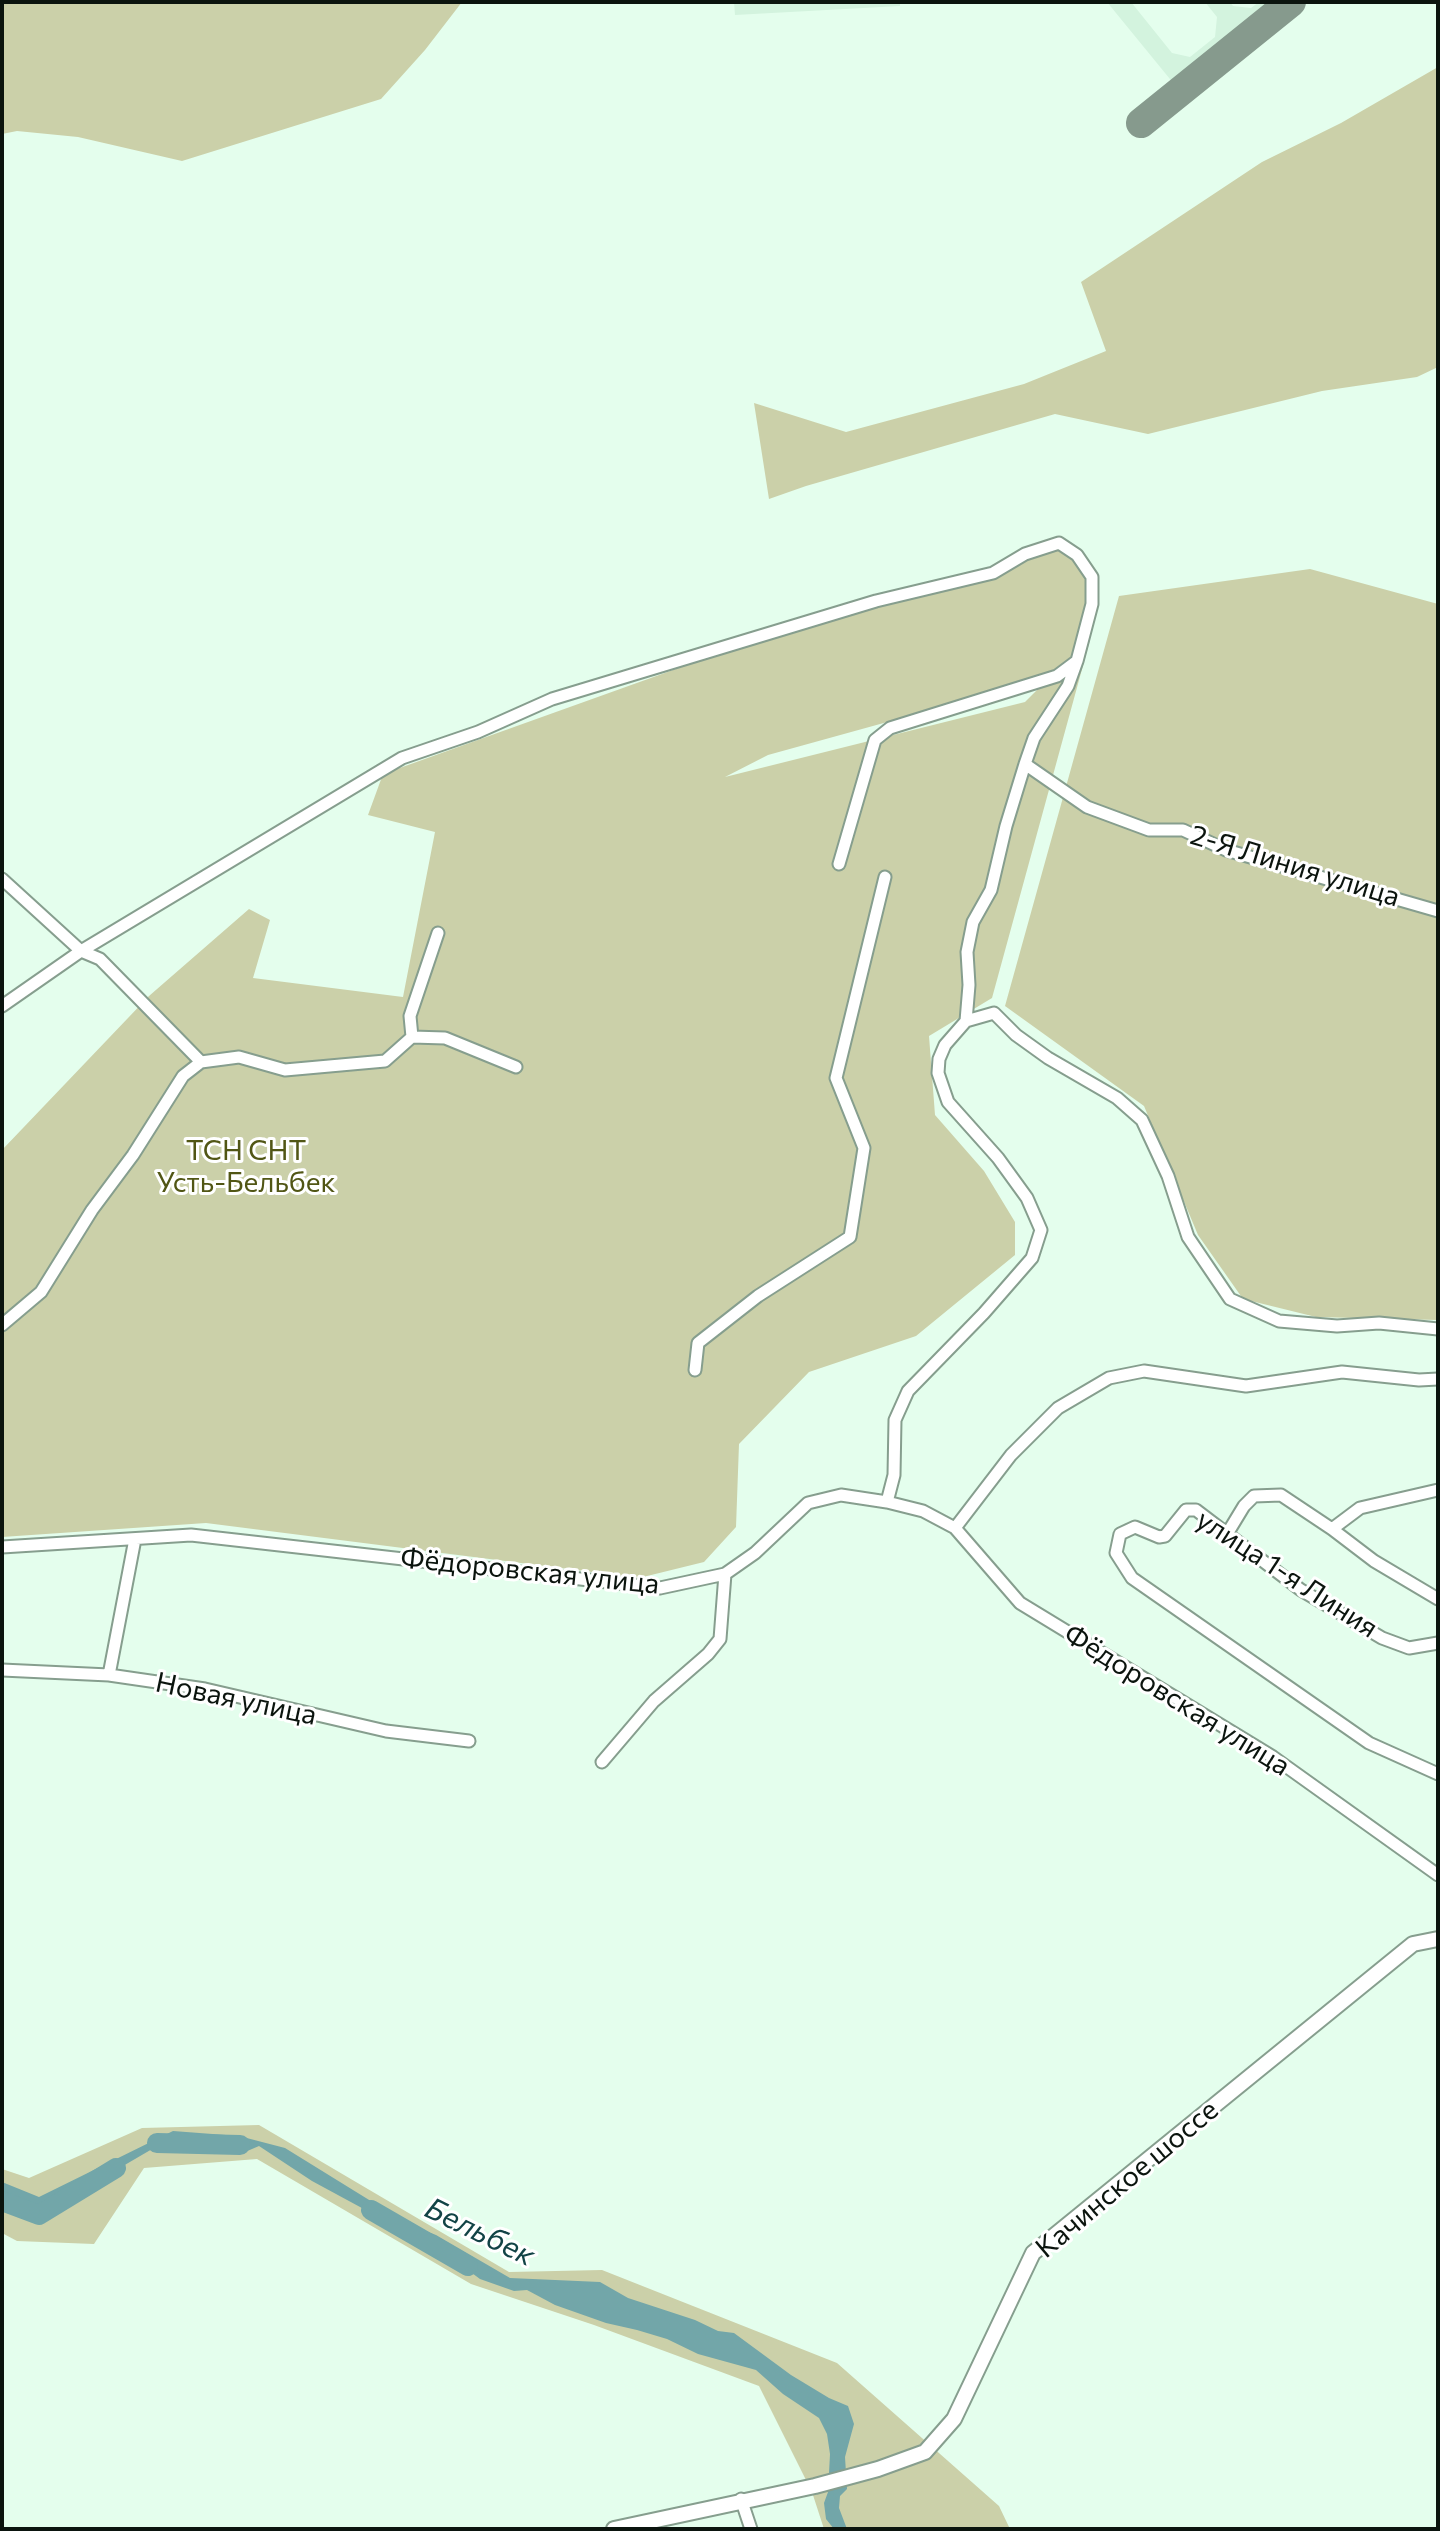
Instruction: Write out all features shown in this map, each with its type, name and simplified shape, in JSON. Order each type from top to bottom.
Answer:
[{"type":"main road","name":"Качинское шоссе","points":[[614,2529],[741,2499],[815,2486],[925,2452],[954,2419],[1033,2253],[1413,1944],[1438,1939]]},
{"type":"street","points":[[3,1004],[81,951],[402,758],[478,732],[552,699],[876,601],[993,573],[1025,554],[1059,543],[1077,555],[1092,577],[1092,604],[1068,686],[1034,738],[1006,826],[991,890],[973,922],[967,952],[969,985],[966,1021]]},
{"type":"street","points":[[839,864],[875,740],[890,728],[1057,676],[1077,661]]},
{"type":"street","name":"2-Я Линия улица","points":[[1025,764],[1087,807],[1149,830],[1183,830],[1226,850],[1438,911]]},
{"type":"street","points":[[695,1370],[698,1343],[758,1296],[850,1237],[864,1148],[836,1078],[885,877]]},
{"type":"street","points":[[2,879],[81,951],[100,959],[201,1062]]},
{"type":"street","points":[[412,1037],[410,1016],[438,933]]},
{"type":"street","points":[[887,1502],[894,1475],[895,1420],[908,1391],[1032,1258],[1041,1230],[1027,1198],[998,1158],[948,1102],[938,1073],[939,1059],[945,1045],[966,1021],[994,1013],[1016,1035],[1048,1058],[1117,1098],[1142,1120],[1168,1176],[1188,1237],[1230,1299],[1279,1321],[1337,1326],[1379,1323],[1438,1329]]},
{"type":"street","points":[[2,1325],[41,1292],[92,1210],[133,1155],[183,1076],[201,1062],[239,1057],[285,1070],[385,1061],[412,1037],[445,1038],[516,1067]]},
{"type":"street","points":[[955,1528],[1011,1455],[1058,1408],[1109,1378],[1144,1371],[1246,1386],[1342,1372],[1438,1379]]},
{"type":"street","points":[[1332,1529],[1360,1508],[1438,1490]]},
{"type":"street","name":"Фёдоровская улица","points":[[2,1547],[191,1535],[660,1588],[725,1574],[755,1553],[808,1503],[841,1495],[887,1502],[923,1511],[955,1528],[1020,1603],[1273,1757],[1438,1875]]},
{"type":"street","points":[[1227,1534],[1254,1496],[1281,1495],[1374,1561],[1438,1599]]},
{"type":"street","name":"улица 1-я Линия","points":[[1438,1643],[1409,1648],[1382,1638],[1301,1590],[1196,1510],[1186,1510],[1165,1536],[1159,1537],[1135,1527],[1120,1534],[1116,1553],[1132,1578],[1369,1743],[1438,1774]]},
{"type":"street","points":[[109,1675],[135,1539]]},
{"type":"street","points":[[602,1762],[654,1701],[708,1654],[720,1639],[725,1574]]},
{"type":"street","name":"Новая улица","points":[[2,1670],[109,1675],[205,1689],[386,1731],[469,1741]]},
{"type":"street","points":[[741,2499],[751,2529]]},
{"type":"shaded area","points":[[734,2],[900,2],[900,6],[735,15]]},
{"type":"shaded area","points":[[1107,2],[1131,2],[1172,53],[1190,57],[1215,37],[1217,17],[1205,2],[1230,2],[1233,6],[1251,8],[1259,2],[1298,2],[1183,95]]},
{"type":"green space","points":[[2,2],[462,2],[381,99],[182,161],[78,137],[17,131],[2,134]]},
{"type":"green space","points":[[1438,67],[1438,367],[1417,377],[1322,391],[1148,434],[1055,414],[769,499],[754,403],[846,432],[1024,384],[1106,351],[1081,282],[1262,162],[1341,123]]},
{"type":"green space","name":"ТСН СНТ Усть-Бельбек","points":[[1058,546],[1074,557],[1090,576],[1090,604],[1078,651],[1090,640],[992,998],[929,1036],[935,1115],[984,1171],[1015,1222],[1015,1255],[916,1336],[809,1372],[739,1444],[736,1527],[704,1562],[639,1578],[206,1523],[2,1537],[2,1150],[149,996],[249,909],[270,920],[253,978],[403,997],[435,832],[368,815],[383,774],[687,665],[1021,561]],"holes":[[[1050,677],[1025,702],[725,777],[768,755]]]},
{"type":"green space","points":[[1310,569],[1438,604],[1438,1320],[1316,1317],[1243,1299],[1198,1235],[1144,1106],[1005,1006],[1119,596]]},
{"type":"green space","points":[[259,2125],[509,2272],[602,2270],[837,2363],[999,2506],[1010,2529],[824,2529],[812,2492],[759,2386],[594,2325],[471,2284],[257,2159],[144,2168],[94,2244],[17,2241],[2,2233],[2,2169],[29,2178],[142,2128]]},
{"type":"water","name":"Бельбек","points":[[173,2131],[239,2136],[285,2148],[408,2224],[436,2235],[510,2278],[600,2282],[628,2298],[695,2320],[718,2331],[734,2333],[791,2375],[848,2406],[854,2424],[845,2457],[847,2489],[840,2496],[839,2508],[847,2529],[834,2529],[826,2519],[824,2503],[828,2492],[830,2454],[827,2434],[819,2418],[783,2394],[756,2370],[698,2354],[667,2339],[606,2323],[555,2305],[527,2290],[514,2291],[480,2279],[445,2253],[312,2181],[259,2146],[245,2152],[228,2145],[173,2142],[159,2145],[39,2215],[2,2201],[2,2182],[39,2197]]},
{"type":"waterway","name":"Бельбек","points":[[157,2143],[240,2145]]},
{"type":"waterway","name":"Бельбек","points":[[2,2201],[39,2215],[116,2168]]},
{"type":"waterway","name":"Бельбек","points":[[371,2210],[468,2266]]},
{"type":"taxiway","points":[[1141,123],[1291,2]]}]
